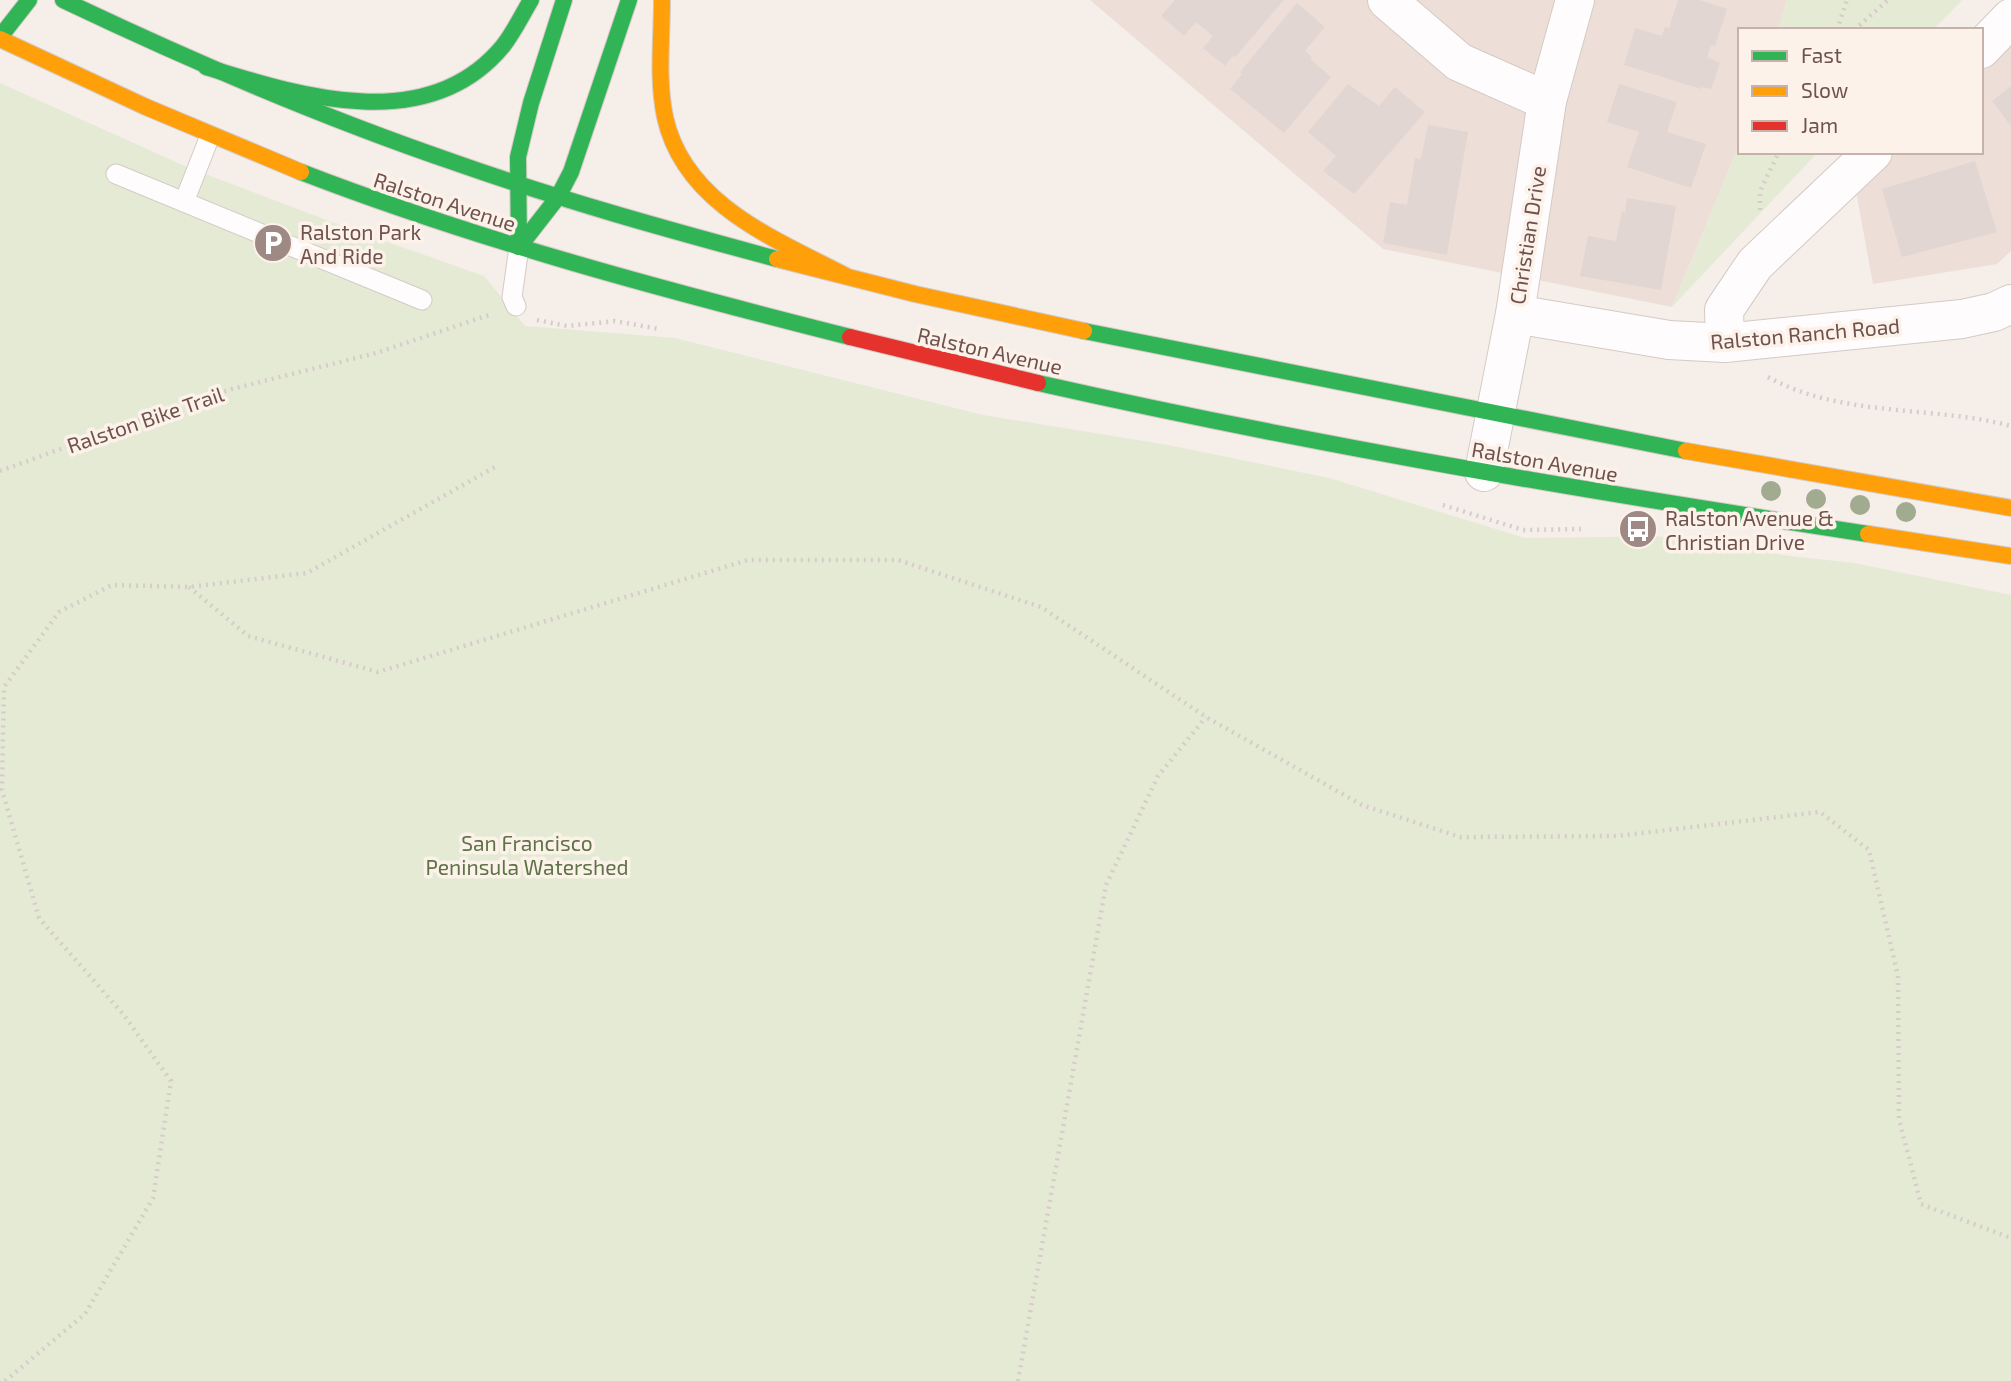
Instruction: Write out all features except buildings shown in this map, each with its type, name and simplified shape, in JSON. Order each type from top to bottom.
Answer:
[{"type":"main road","points":[[0,38],[29,0]]},
{"type":"main road","name":"Ralston Avenue","points":[[64,0],[206,67],[349,125],[558,197],[846,276],[1148,346],[1675,449],[2011,508]]},
{"type":"main road","points":[[206,67],[278,89],[320,98],[369,103],[408,101],[452,87],[485,65],[513,33],[531,0]]},
{"type":"main road","points":[[519,247],[516,183],[518,157],[564,0]]},
{"type":"main road","points":[[519,247],[558,197],[571,172],[629,0]]},
{"type":"main road","points":[[662,0],[665,119],[673,145],[685,168],[715,202],[846,276]]},
{"type":"main road","name":"Ralston Avenue","points":[[0,38],[211,136],[377,201],[519,247],[710,302],[982,371],[1484,472],[2011,556]]},
{"type":"street","points":[[1387,0],[1460,62],[1547,101]]},
{"type":"street","name":"Christian Drive","points":[[1484,472],[1515,314],[1547,101],[1575,0]]},
{"type":"street","points":[[1983,46],[2011,18]]},
{"type":"street","points":[[1725,343],[1724,310],[1755,264],[1871,154]]},
{"type":"street","name":"Ralston Ranch Road","points":[[1515,314],[1669,340],[1725,343],[1962,319],[1994,312],[2011,304]]},
{"type":"lane","points":[[184,202],[211,136]]},
{"type":"lane","points":[[116,174],[422,300]]},
{"type":"lane","points":[[516,306],[512,297],[519,247]]},
{"type":"path","points":[[1838,28],[1847,0]]},
{"type":"path","points":[[1856,28],[1888,0]]},
{"type":"path","points":[[516,306],[537,320],[567,326],[615,321]]},
{"type":"path","name":"Ralston Bike Trail","points":[[0,471],[72,443],[232,389],[399,346],[516,306]]},
{"type":"path","points":[[1762,373],[1781,384],[1854,404],[2011,426]]},
{"type":"path","points":[[5,1381],[85,1314],[153,1198],[171,1081],[123,1014],[39,918],[2,789],[4,687],[59,612],[113,585],[189,587],[307,573],[495,467]]},
{"type":"path","points":[[189,587],[248,636],[378,672],[748,560],[898,560],[1041,607],[1206,717],[1362,805],[1460,838],[1617,836],[1820,811],[1869,850],[1898,976],[1899,1119],[1921,1204],[2011,1238]]},
{"type":"path","points":[[1018,1381],[1106,886],[1158,776],[1206,717]]},
{"type":"shaded area","points":[[1090,0],[1787,0],[1779,28],[1738,28],[1738,148],[1672,307],[1383,249]]},
{"type":"shaded area","points":[[2011,39],[2011,251],[1997,264],[1873,284],[1856,191],[1894,154],[1983,154],[1983,66]]},
{"type":"green space","points":[[1787,0],[1962,0],[1935,28],[1779,28]]},
{"type":"green space","name":"San Francisco Peninsula Watershed","points":[[0,83],[187,167],[484,276],[525,326],[675,338],[983,415],[1168,445],[1329,478],[1525,538],[1643,534],[1854,563],[2011,595],[2011,1381],[0,1381]]},
{"type":"green space","points":[[1738,148],[1738,154],[1816,154],[1672,307]]},
{"type":"traffic: fast","points":[[0,37],[29,0]]},
{"type":"traffic: fast","points":[[63,0],[159,45],[356,127],[575,202],[777,259]]},
{"type":"traffic: fast","points":[[206,67],[282,89],[322,97],[362,102],[401,100],[438,92],[473,74],[503,46],[531,0]]},
{"type":"traffic: fast","points":[[519,247],[518,157],[531,103],[564,0]]},
{"type":"traffic: fast","points":[[519,247],[558,197],[571,172],[629,0]]},
{"type":"traffic: fast","points":[[301,172],[436,220],[573,263],[850,337]]},
{"type":"traffic: fast","points":[[1084,331],[1686,451]]},
{"type":"traffic: fast","points":[[1038,383],[1245,427],[1452,466],[1868,534]]},
{"type":"traffic: slow","points":[[662,0],[661,73],[665,117],[675,147],[691,173],[712,196],[736,215],[790,248],[846,276]]},
{"type":"traffic: slow","points":[[0,39],[146,107],[301,172]]},
{"type":"traffic: slow","points":[[777,259],[915,294],[1084,331]]},
{"type":"traffic: slow","points":[[1686,451],[2011,508]]},
{"type":"traffic: slow","points":[[1868,534],[2011,556]]},
{"type":"traffic: jam","points":[[850,337],[1038,383]]},
{"type":"place","name":"Ralston Park And Ride","points":[[273,243]]},
{"type":"place","name":"Ralston Avenue & Christian Drive","points":[[1638,529]]}]
